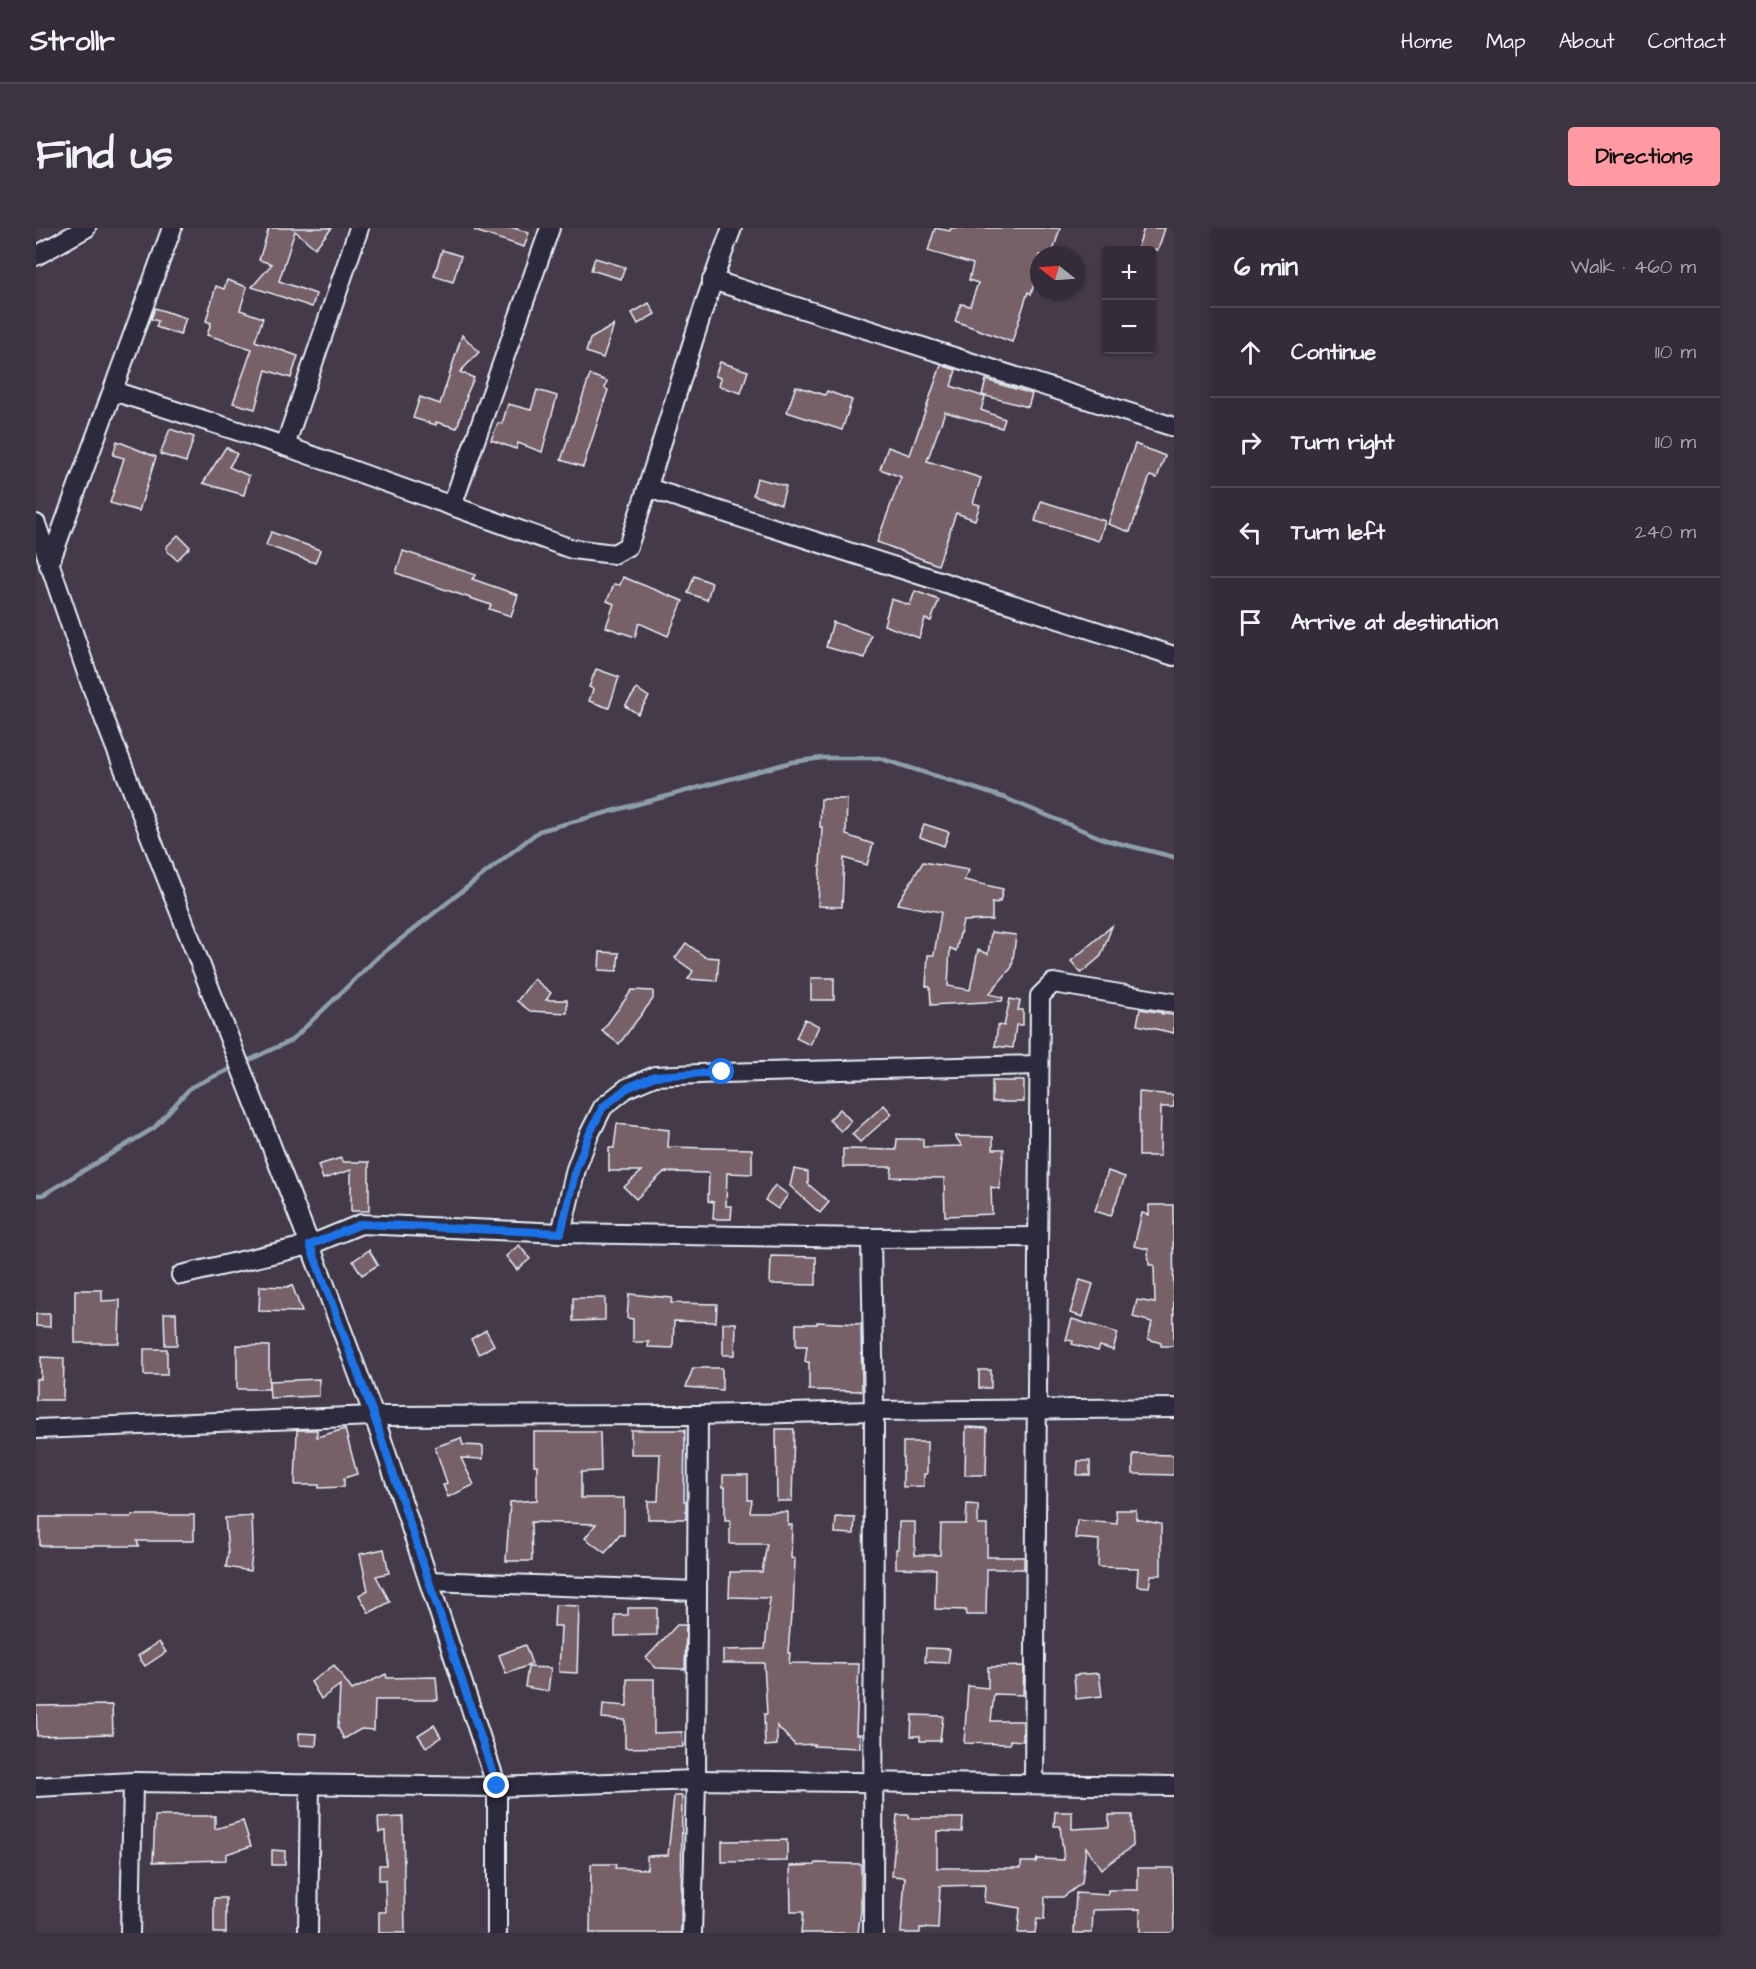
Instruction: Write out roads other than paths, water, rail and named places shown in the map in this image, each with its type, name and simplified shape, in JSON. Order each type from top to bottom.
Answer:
[{"type":"street","points":[[36,256],[86,228]]},
{"type":"street","points":[[49,565],[172,228]]},
{"type":"street","points":[[285,446],[359,228]]},
{"type":"street","points":[[452,506],[550,228]]},
{"type":"street","points":[[113,391],[285,446],[572,549],[614,554],[628,546],[712,280],[732,228]]},
{"type":"street","points":[[712,280],[1174,427]]},
{"type":"street","points":[[648,488],[1174,656]]},
{"type":"street","points":[[36,524],[90,682],[310,1245],[374,1416],[497,1786],[497,1933]]},
{"type":"street","points":[[1034,1784],[1040,996],[1053,982],[1174,1002]]},
{"type":"street","points":[[561,1233],[576,1169],[603,1107],[627,1088],[655,1076],[722,1072],[1039,1065]]},
{"type":"street","points":[[181,1275],[310,1245],[361,1224],[561,1233],[871,1238],[1038,1237]]},
{"type":"street","points":[[871,1238],[874,1412],[873,1933]]},
{"type":"street","points":[[36,1429],[374,1416],[698,1416],[1174,1408]]},
{"type":"street","points":[[692,1933],[696,1780],[698,1416]]},
{"type":"street","points":[[429,1581],[697,1591]]},
{"type":"street","points":[[36,1787],[133,1782],[497,1786],[696,1780],[1174,1786]]},
{"type":"street","points":[[130,1933],[133,1782]]},
{"type":"street","points":[[308,1933],[310,1784]]},
{"type":"waterway","points":[[243,1063],[292,1040],[378,957],[539,831],[792,762],[822,758],[879,758],[1005,798],[1106,840],[1174,857]]},
{"type":"waterway","points":[[36,1195],[43,1195],[154,1128],[191,1087],[235,1067]]}]
